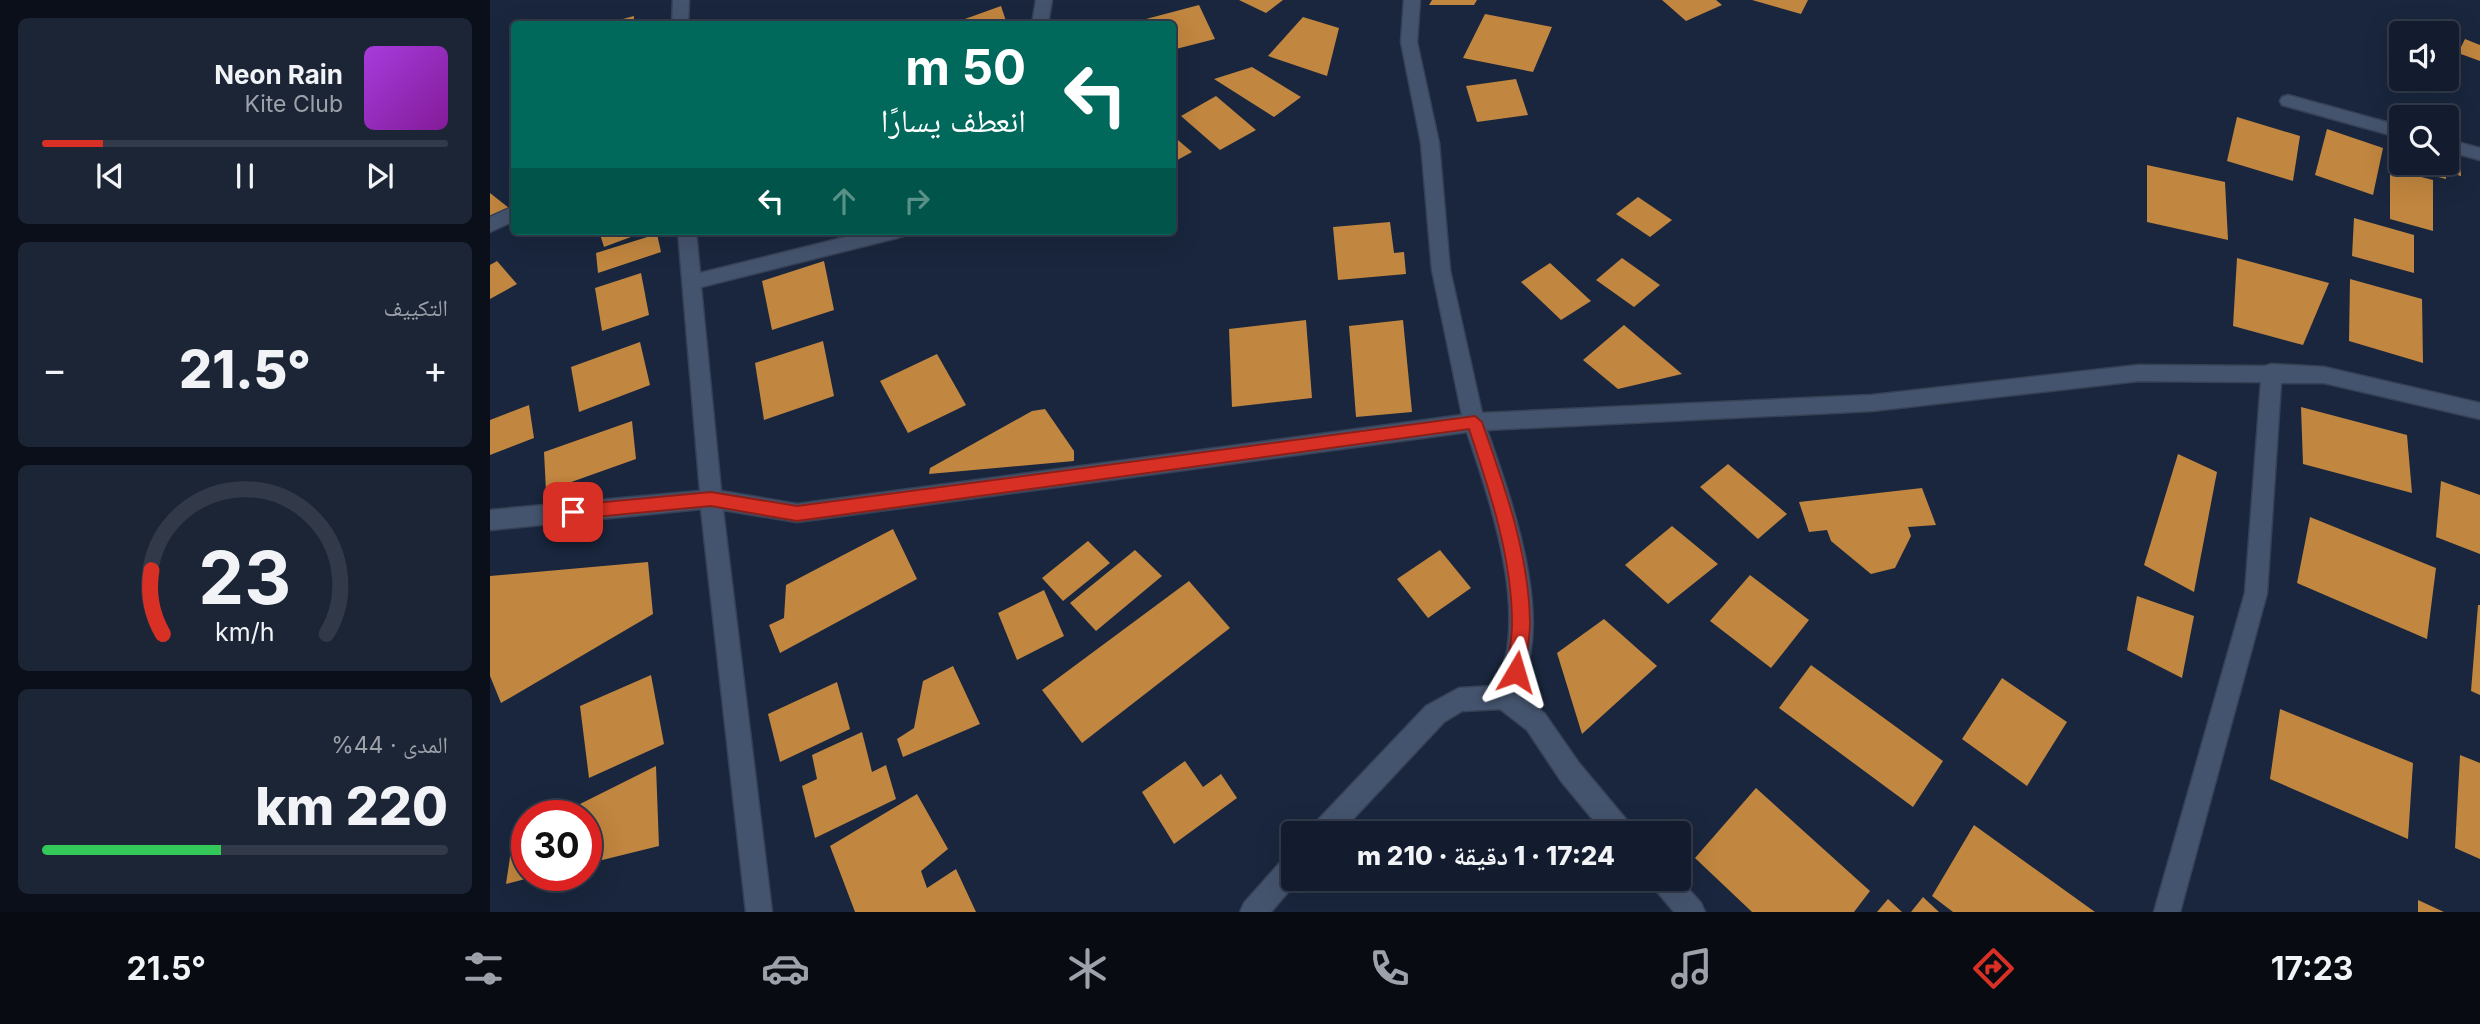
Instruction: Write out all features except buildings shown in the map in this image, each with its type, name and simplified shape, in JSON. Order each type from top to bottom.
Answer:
[{"type":"street","points":[[680,21],[681,0]]},
{"type":"street","points":[[1040,21],[1044,0]]},
{"type":"street","points":[[1412,0],[1409,42],[1430,143],[1441,270],[1475,422],[1501,500],[1516,564],[1521,625],[1516,672],[1501,697]]},
{"type":"street","points":[[2288,101],[2389,129]]},
{"type":"street","points":[[2459,148],[2480,154]]},
{"type":"street","points":[[490,225],[511,214]]},
{"type":"street","points":[[687,235],[711,499],[759,912]]},
{"type":"street","points":[[692,282],[881,235]]},
{"type":"street","points":[[2167,912],[2256,593],[2272,372]]},
{"type":"street","points":[[490,520],[711,499],[797,513],[1475,422],[1872,403],[2139,373],[2272,372],[2324,375],[2480,411]]},
{"type":"street","points":[[1334,821],[1435,714],[1459,700],[1501,697],[1516,704],[1536,722],[1570,772],[1611,821]]},
{"type":"street","points":[[1253,912],[1281,880]]},
{"type":"street","points":[[1673,891],[1692,912]]},
{"type":"route","points":[[573,512],[711,499],[797,513],[1475,422],[1501,500],[1516,564],[1521,625],[1516,672]]}]
